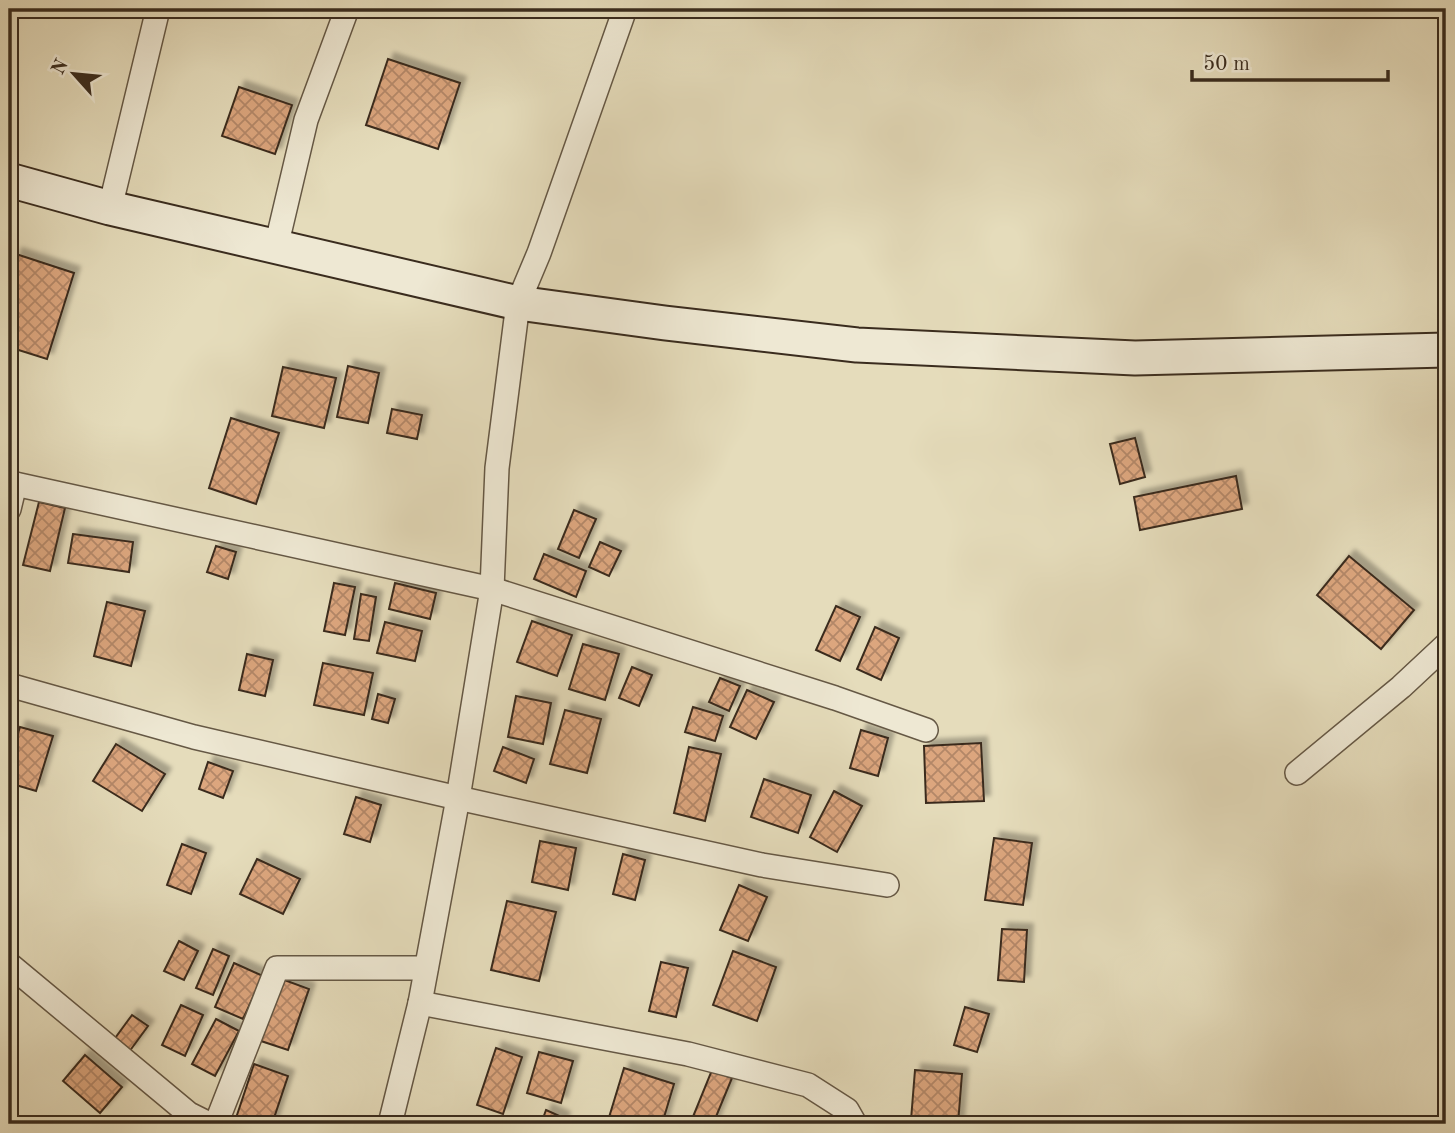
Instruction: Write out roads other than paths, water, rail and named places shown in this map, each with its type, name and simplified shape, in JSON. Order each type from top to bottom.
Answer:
[{"type":"main road","points":[[9,180],[110,208],[518,303],[665,323],[857,345],[1135,358],[1446,350]]},
{"type":"street","points":[[110,208],[158,9]]},
{"type":"street","points":[[276,247],[306,120],[346,9]]},
{"type":"street","points":[[390,1124],[426,968],[458,798],[492,589],[496,468],[518,303],[539,253],[625,9]]},
{"type":"street","points":[[9,509],[12,484],[492,589],[835,698],[926,730]]},
{"type":"street","points":[[1297,773],[1401,687],[1446,645]]},
{"type":"street","points":[[9,685],[194,737],[458,798],[762,865],[887,885]]},
{"type":"street","points":[[9,967],[10,965],[189,1114],[209,1124]]},
{"type":"street","points":[[216,1124],[277,968],[426,968]]},
{"type":"street","points":[[419,1003],[688,1054],[808,1085],[848,1110],[855,1124]]}]
